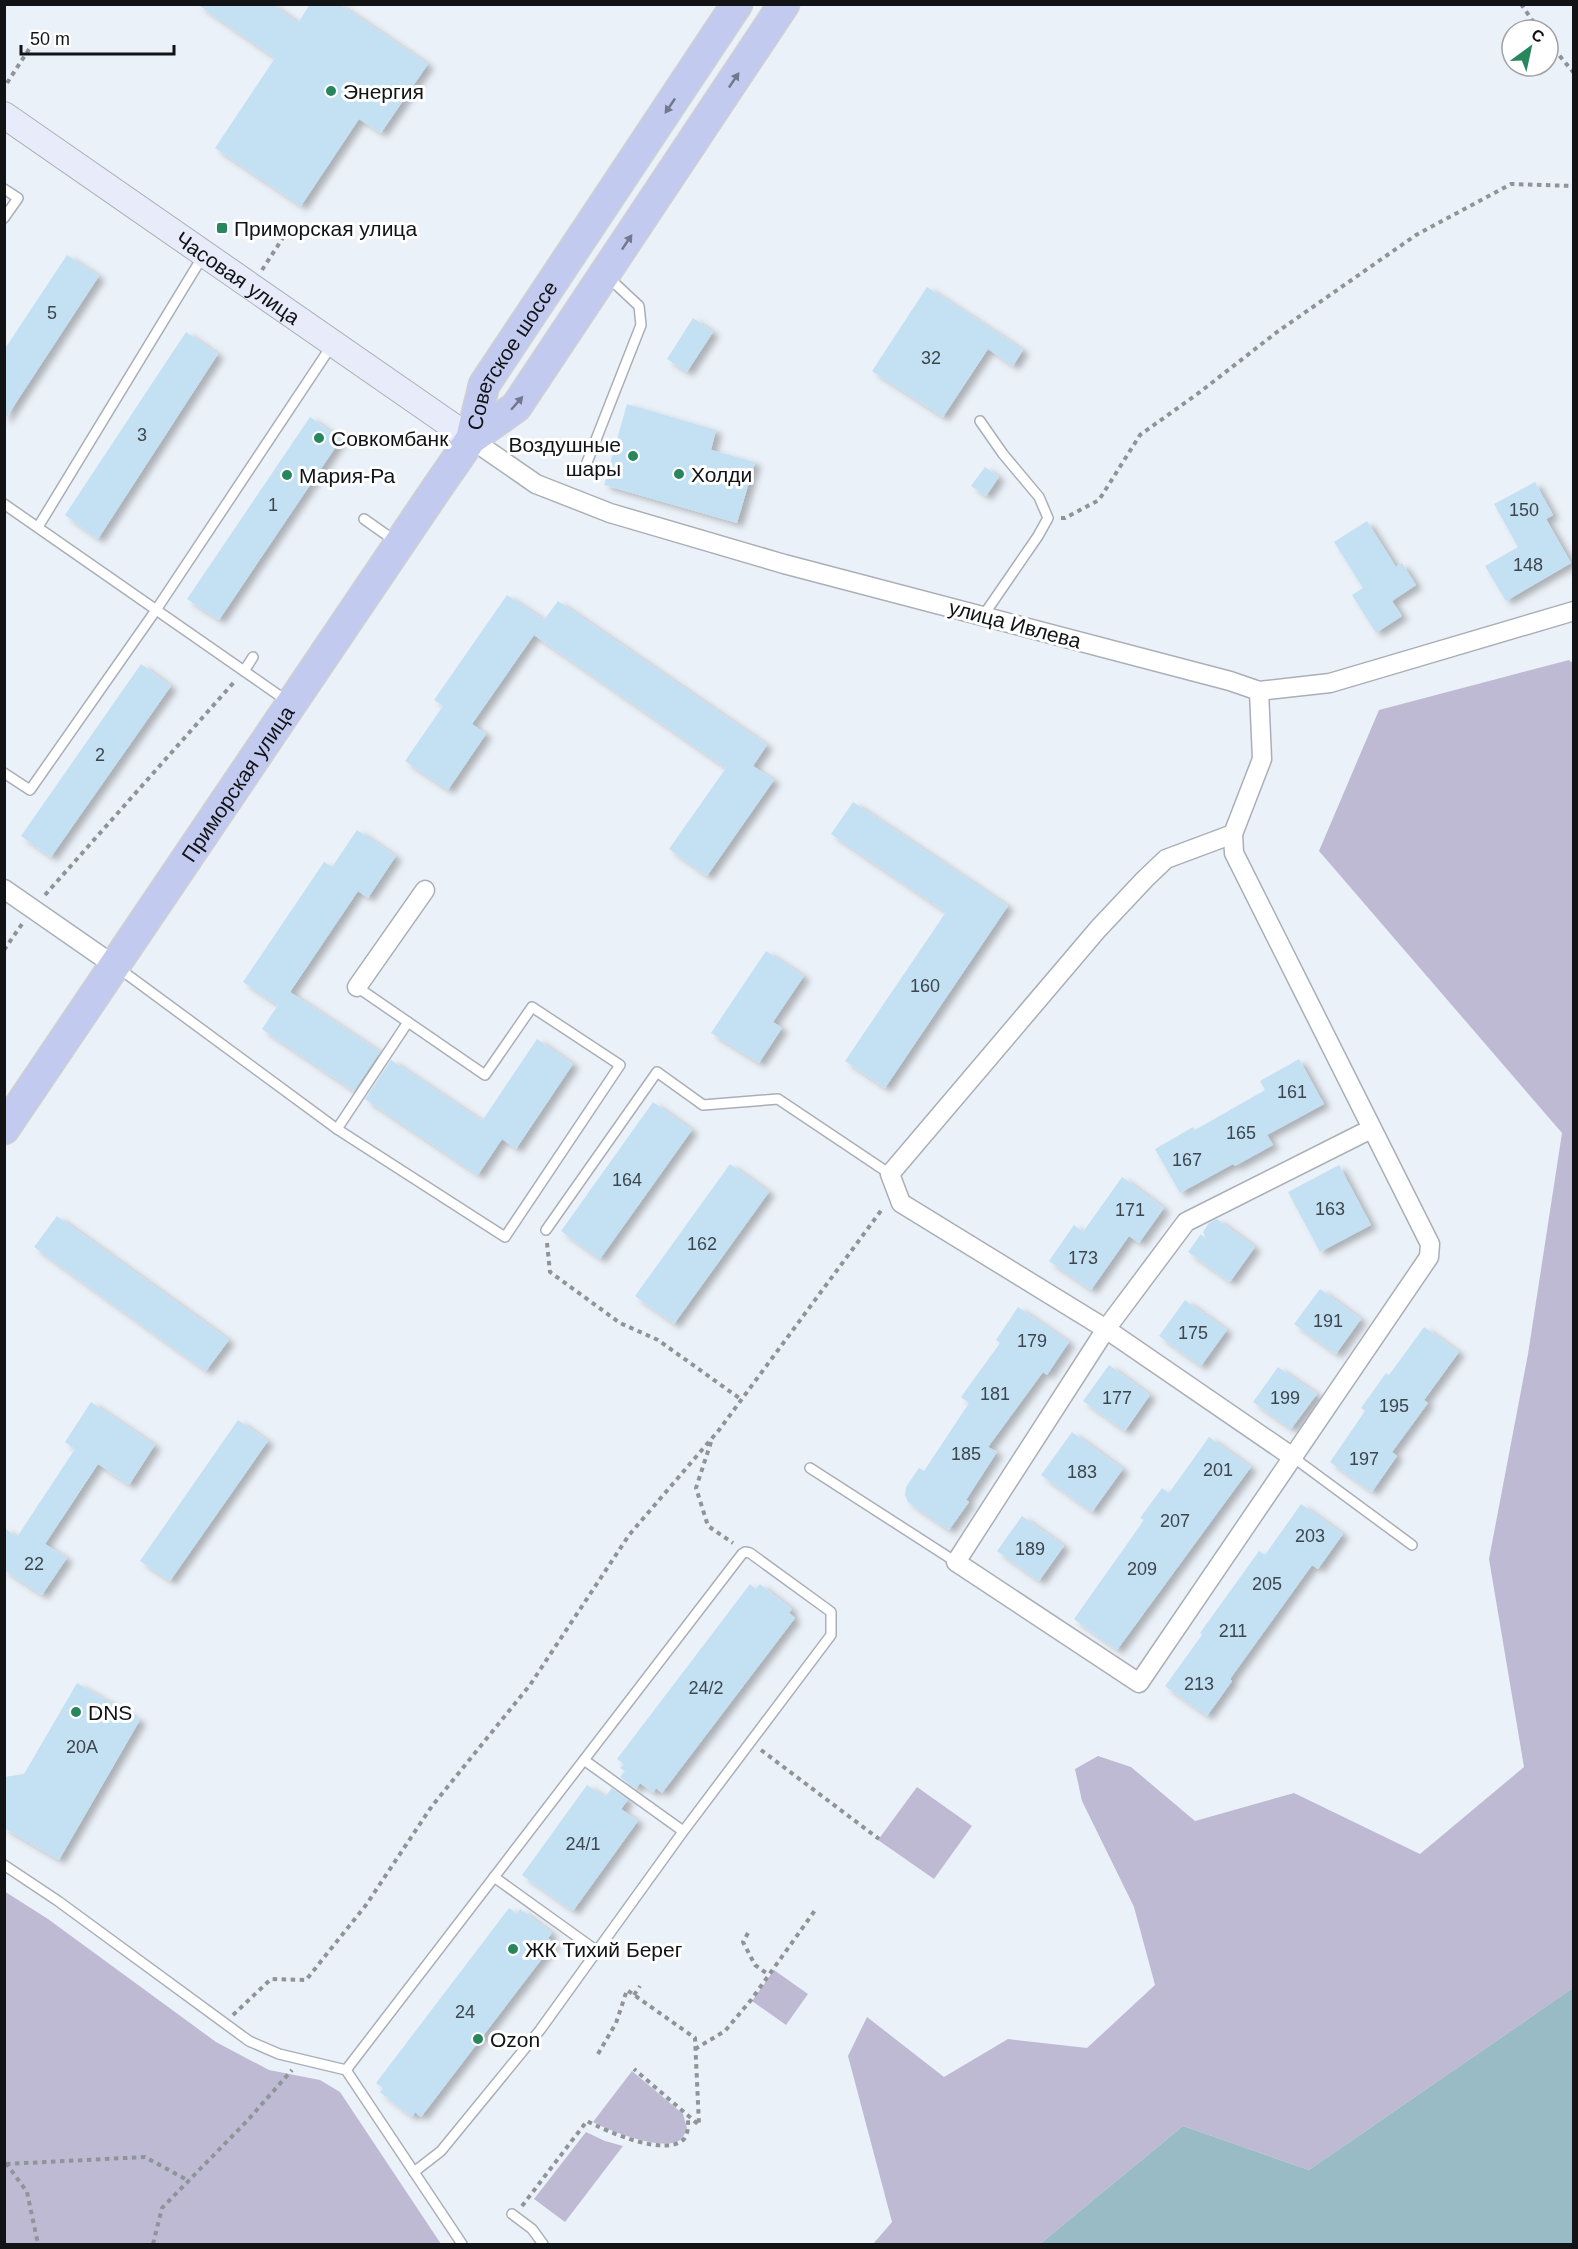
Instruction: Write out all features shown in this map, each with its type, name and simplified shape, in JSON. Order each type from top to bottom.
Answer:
[{"type":"highway","name":"Советское шоссе","points":[[471,439],[484,385],[737,4]]},
{"type":"highway","name":"Советское шоссе","points":[[471,439],[516,407],[784,4]]},
{"type":"highway","name":"Приморская улица","points":[[4,1129],[471,439]]},
{"type":"main road","name":"Часовая улица","points":[[4,115],[471,439]]},
{"type":"street","name":"улица Ивлева","points":[[471,439],[536,484],[610,513],[784,564],[1230,681],[1259,692],[1330,683],[1574,611]]},
{"type":"street","points":[[1259,692],[1262,759],[1233,834],[1234,854],[1430,1244],[1429,1257],[1139,1683],[956,1562],[1106,1329],[1186,1222],[1371,1129]]},
{"type":"street","points":[[1233,834],[1166,859],[1145,879],[1098,929],[893,1181],[902,1203],[1106,1329],[1294,1458]]},
{"type":"street","points":[[4,889],[115,966]]},
{"type":"street","points":[[357,987],[425,890]]},
{"type":"lane","points":[[4,189],[18,198],[4,218]]},
{"type":"lane","points":[[38,528],[205,254]]},
{"type":"lane","points":[[584,470],[641,325],[639,306],[605,275]]},
{"type":"lane","points":[[4,772],[30,790],[156,610],[334,343]]},
{"type":"lane","points":[[980,421],[1003,454],[1039,497],[1048,518],[983,616]]},
{"type":"lane","points":[[4,504],[292,704]]},
{"type":"lane","points":[[364,519],[400,545]]},
{"type":"lane","points":[[244,671],[253,657]]},
{"type":"lane","points":[[115,966],[337,1129],[505,1238],[620,1065],[532,1007],[485,1075],[357,987]]},
{"type":"lane","points":[[337,1129],[408,1022]]},
{"type":"lane","points":[[546,1230],[657,1071],[703,1105],[778,1100],[893,1181]]},
{"type":"lane","points":[[1294,1458],[1412,1545]]},
{"type":"lane","points":[[810,1468],[956,1562]]},
{"type":"lane","points":[[346,2070],[745,1552],[827,1609],[831,1617],[831,1635],[683,1831],[540,2030],[441,2151],[414,2172]]},
{"type":"lane","points":[[584,1760],[683,1831]]},
{"type":"lane","points":[[4,1865],[58,1901],[224,2023],[262,2048],[346,2070],[462,2244]]},
{"type":"lane","points":[[494,1877],[597,1951]]},
{"type":"lane","points":[[516,2212],[543,2244]]},
{"type":"path","points":[[1521,4],[1531,18]]},
{"type":"path","points":[[7,83],[33,43]]},
{"type":"path","points":[[1560,57],[1574,74]]},
{"type":"path","points":[[1048,518],[1065,518],[1099,500],[1140,435],[1200,392],[1276,332],[1416,236],[1511,184],[1574,186]]},
{"type":"path","points":[[267,263],[286,233]]},
{"type":"path","points":[[4,950],[33,908],[244,671]]},
{"type":"path","points":[[224,2023],[271,1979],[306,1980],[366,1905],[432,1806],[530,1685],[629,1535],[742,1400],[873,1222],[893,1181]]},
{"type":"path","points":[[546,1230],[550,1272],[620,1323],[658,1340],[742,1400]]},
{"type":"path","points":[[712,1438],[696,1488],[708,1526],[720,1534]]},
{"type":"path","points":[[750,1742],[879,1839]]},
{"type":"path","points":[[695,2049],[725,2031],[816,1909]]},
{"type":"path","points":[[747,1933],[743,1942],[755,1965],[769,1975]]},
{"type":"path","points":[[634,1995],[640,1986]]},
{"type":"path","points":[[598,2054],[616,2023],[627,1990],[694,2038],[699,2125],[634,2069]]},
{"type":"path","points":[[153,2244],[162,2208],[247,2121],[301,2059]]},
{"type":"path","points":[[516,2212],[587,2121],[627,2139],[671,2145],[678,2143],[687,2133],[688,2116]]},
{"type":"path","points":[[5,2163],[145,2157],[189,2181]]},
{"type":"path","points":[[5,2163],[27,2192],[38,2244]]},
{"type":"shaded area","points":[[1569,660],[1574,664],[1573,1988],[1309,2170],[1183,2126],[1040,2244],[873,2244],[892,2222],[848,2056],[867,2017],[944,2077],[1008,2039],[1087,2048],[1155,1985],[1134,1907],[1082,1801],[1075,1769],[1098,1756],[1131,1767],[1195,1821],[1294,1793],[1420,1854],[1524,1767],[1489,1559],[1528,1354],[1562,1133],[1319,851],[1379,710]]},
{"type":"shaded area","points":[[917,1787],[972,1826],[934,1879],[878,1840]]},
{"type":"shaded area","points":[[4,1891],[48,1919],[216,2042],[269,2070],[320,2080],[340,2092],[441,2244],[5,2244]]},
{"type":"shaded area","points":[[774,1970],[808,1994],[786,2025],[752,2001]]},
{"type":"shaded area","points":[[632,2071],[683,2114],[687,2128],[680,2140],[662,2144],[649,2142],[624,2135],[593,2122]]},
{"type":"shaded area","points":[[586,2132],[623,2146],[565,2222],[534,2199]]},
{"type":"water","points":[[1573,1988],[1573,2244],[1040,2244],[1183,2126],[1309,2170]]},
{"type":"building","name":"Энергия","points":[[197,4],[272,4],[298,23],[310,4],[339,4],[428,64],[381,133],[359,119],[301,206],[215,148],[275,58]]},
{"type":"building","points":[[67,255],[99,276],[4,421],[4,350]]},
{"type":"building","points":[[927,287],[1023,350],[1013,366],[988,349],[943,417],[872,371]]},
{"type":"building","points":[[693,318],[713,332],[687,372],[667,359]]},
{"type":"building","points":[[186,332],[218,354],[98,539],[65,515]]},
{"type":"building","name":"Холди","points":[[627,404],[716,430],[711,450],[755,462],[737,523],[604,485]]},
{"type":"building","points":[[310,417],[341,439],[219,620],[187,599]]},
{"type":"building","points":[[985,467],[999,477],[986,496],[971,486]]},
{"type":"building","points":[[1535,482],[1553,515],[1546,519],[1571,563],[1506,601],[1485,566],[1518,547],[1494,504]]},
{"type":"building","points":[[1367,521],[1396,567],[1402,563],[1416,585],[1392,601],[1402,616],[1376,633],[1352,595],[1363,588],[1334,542]]},
{"type":"building","points":[[507,595],[544,620],[558,601],[767,745],[753,766],[774,780],[707,876],[669,849],[726,768],[534,635],[472,724],[486,734],[448,790],[405,761],[443,706],[434,700]]},
{"type":"building","points":[[141,664],[171,686],[51,857],[21,836]]},
{"type":"building","points":[[853,802],[1008,906],[885,1088],[845,1061],[946,912],[831,834]]},
{"type":"building","points":[[357,830],[396,856],[368,898],[358,891],[290,992],[380,1052],[354,1091],[262,1029],[278,1005],[243,982],[324,862],[332,867]]},
{"type":"building","points":[[766,951],[804,976],[773,1022],[782,1028],[759,1063],[711,1033]]},
{"type":"building","points":[[537,1039],[573,1064],[516,1149],[502,1139],[478,1175],[365,1099],[391,1060],[482,1121]]},
{"type":"building","points":[[1299,1059],[1324,1104],[1267,1135],[1273,1145],[1180,1193],[1155,1149],[1193,1127],[1195,1130],[1265,1090],[1260,1081]]},
{"type":"building","points":[[653,1102],[692,1130],[600,1259],[561,1231]]},
{"type":"building","points":[[730,1164],[769,1192],[674,1324],[635,1296]]},
{"type":"building","points":[[1339,1165],[1371,1225],[1320,1252],[1288,1192]]},
{"type":"building","points":[[1122,1177],[1164,1208],[1139,1243],[1129,1236],[1091,1290],[1049,1261],[1074,1225],[1083,1232]]},
{"type":"building","points":[[57,1216],[229,1340],[206,1371],[34,1247]]},
{"type":"building","points":[[1217,1219],[1255,1247],[1230,1282],[1188,1252],[1201,1234],[1206,1239],[1203,1232],[1209,1223]]},
{"type":"building","points":[[1320,1289],[1361,1319],[1336,1354],[1294,1324]]},
{"type":"building","points":[[1185,1300],[1227,1330],[1201,1366],[1159,1336]]},
{"type":"building","points":[[1018,1307],[1069,1342],[1047,1375],[1043,1372],[988,1447],[997,1452],[966,1500],[969,1502],[949,1530],[908,1502],[905,1495],[906,1487],[919,1468],[924,1471],[969,1403],[961,1397],[1000,1343],[996,1340]]},
{"type":"building","points":[[1424,1327],[1459,1352],[1424,1400],[1428,1403],[1392,1452],[1397,1456],[1372,1492],[1330,1462],[1365,1411],[1361,1408],[1386,1373],[1389,1375]]},
{"type":"building","points":[[1109,1365],[1150,1395],[1125,1431],[1083,1401]]},
{"type":"building","points":[[1278,1367],[1317,1394],[1291,1429],[1253,1402]]},
{"type":"building","points":[[91,1402],[155,1445],[129,1485],[98,1464],[45,1544],[67,1558],[42,1595],[4,1570],[4,1528],[17,1537],[75,1449],[65,1442]]},
{"type":"building","points":[[238,1420],[268,1441],[170,1581],[140,1561]]},
{"type":"building","points":[[1072,1432],[1123,1469],[1092,1512],[1041,1475]]},
{"type":"building","points":[[1209,1437],[1251,1467],[1117,1650],[1074,1619],[1144,1520],[1140,1518],[1162,1488],[1169,1493]]},
{"type":"building","points":[[1301,1504],[1343,1534],[1318,1569],[1312,1565],[1230,1679],[1232,1681],[1207,1716],[1165,1686],[1259,1551],[1265,1555]]},
{"type":"building","points":[[1022,1516],[1064,1546],[1039,1581],[997,1551]]},
{"type":"building","points":[[750,1584],[756,1589],[760,1584],[792,1609],[789,1613],[795,1618],[662,1793],[656,1788],[653,1793],[640,1783],[636,1789],[620,1777],[625,1771],[620,1768],[624,1764],[617,1759]]},
{"type":"building","points":[[77,1683],[140,1720],[59,1860],[4,1828],[4,1777],[24,1774]]},
{"type":"building","points":[[587,1785],[605,1797],[612,1788],[628,1800],[621,1809],[638,1821],[573,1911],[522,1875]]},
{"type":"building","points":[[509,1908],[517,1914],[520,1909],[552,1933],[548,1938],[554,1943],[421,2117],[415,2112],[412,2117],[380,2092],[383,2088],[376,2083]]},
{"type":"place","name":"Энергия","points":[[331,91]]},
{"type":"place","name":"Приморская улица","points":[[222,228]]},
{"type":"place","name":"Совкомбанк","points":[[319,438]]},
{"type":"place","name":"Воздушные шары","points":[[633,456]]},
{"type":"place","name":"Холди","points":[[679,474]]},
{"type":"place","name":"Мария-Ра","points":[[287,475]]},
{"type":"place","name":"DNS","points":[[76,1712]]},
{"type":"place","name":"ЖК Тихий Берег","points":[[513,1949]]},
{"type":"place","name":"Ozon","points":[[478,2039]]}]
